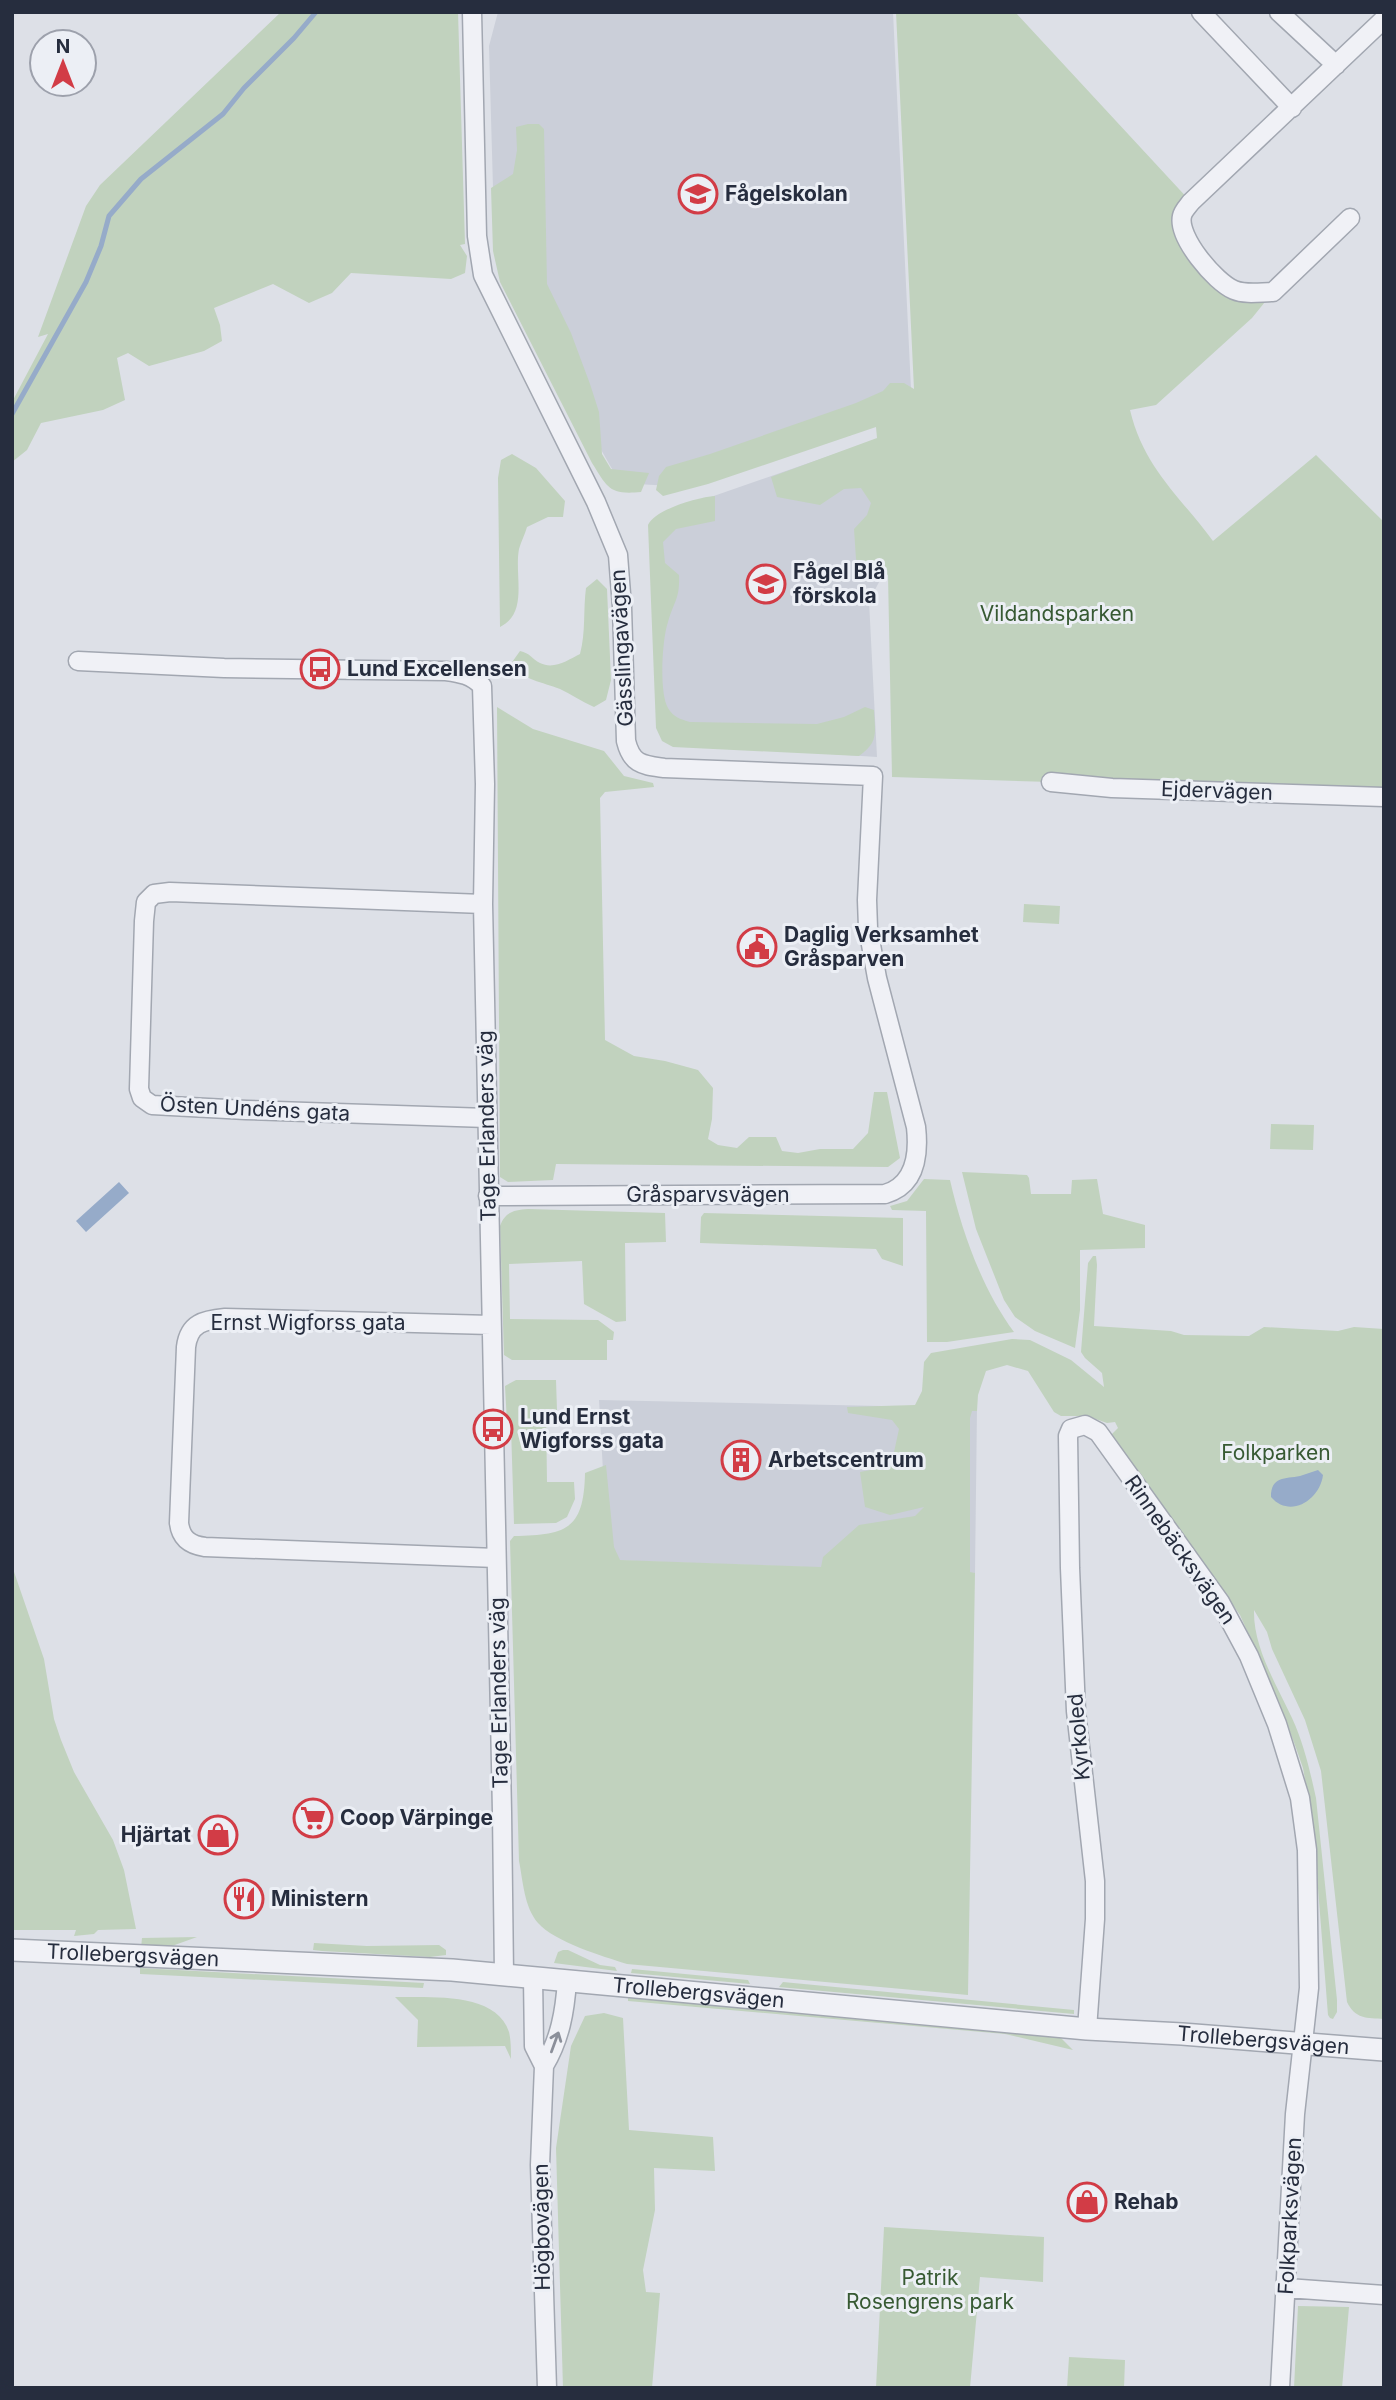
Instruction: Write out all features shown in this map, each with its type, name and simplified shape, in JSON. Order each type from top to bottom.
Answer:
[{"type":"street","name":"Gässlingavägen","points":[[472,12],[479,260],[483,275],[596,502],[618,555],[623,620],[626,741],[629,754],[641,765],[664,768],[873,776],[868,928],[877,978],[916,1127],[918,1153],[914,1167]]},
{"type":"street","points":[[1201,12],[1292,108]]},
{"type":"street","points":[[1279,12],[1336,65]]},
{"type":"street","points":[[1350,218],[1273,292],[1241,292],[1232,289],[1202,262],[1184,235],[1182,216],[1191,202],[1384,19]]},
{"type":"street","name":"Tage Erlanders väg","points":[[78,661],[224,668],[446,671],[475,678],[482,686],[485,784],[483,904],[503,1975]]},
{"type":"street","name":"Ejdervägen","points":[[1051,782],[1112,788],[1384,797]]},
{"type":"street","name":"Östen Undéns gata","points":[[483,904],[170,892],[154,894],[146,902],[145,911],[139,1089],[142,1098],[152,1105],[487,1118]]},
{"type":"street","name":"Gråsparvsvägen","points":[[488,1196],[872,1196],[894,1191],[903,1185],[914,1167]]},
{"type":"street","name":"Ernst Wigforss gata","points":[[491,1325],[225,1318],[198,1323],[191,1331],[186,1347],[179,1523],[185,1539],[194,1545],[205,1547],[496,1558]]},
{"type":"street","name":"Rinnebäcksvägen","points":[[1068,1444],[1071,1429],[1077,1426],[1085,1425],[1098,1432],[1220,1602],[1248,1656],[1277,1724],[1300,1798],[1307,1850],[1309,1988],[1303,2044]]},
{"type":"street","name":"Kyrkoled","points":[[1068,1444],[1076,1711],[1095,1881],[1087,2029]]},
{"type":"street","name":"Trollebergsvägen","points":[[12,1950],[533,1977],[1087,2029],[1384,2050]]},
{"type":"street","name":"Högbovägen","points":[[533,1977],[534,2046],[544,2066]]},
{"type":"street","name":"Högbovägen","points":[[547,2388],[540,2165],[544,2066],[555,2046],[568,1980]]},
{"type":"street","name":"Folkparksvägen","points":[[1280,2388],[1295,2114],[1303,2044]]},
{"type":"street","points":[[1287,2288],[1384,2295]]},
{"type":"shaded area","name":"Fågelskolan","points":[[498,12],[893,12],[911,389],[671,486],[620,483],[495,259],[489,46]]},
{"type":"shaded area","name":"Fågel Blå förskola","points":[[875,440],[887,567],[869,601],[877,757],[679,744],[659,728],[662,514]]},
{"type":"shaded area","points":[[599,1400],[977,1408],[975,1573],[608,1560]]},
{"type":"green space","points":[[281,12],[458,12],[465,244],[460,245],[467,256],[465,273],[451,279],[351,273],[332,293],[309,303],[273,284],[214,308],[222,341],[204,351],[149,366],[128,353],[117,358],[125,400],[103,410],[41,423],[27,450],[12,462],[12,402],[48,334],[38,337],[86,206],[100,185]]},
{"type":"green space","name":"Vildandsparken","points":[[896,12],[1015,12],[1191,202],[1182,216],[1219,279],[1273,292],[1252,318],[1156,405],[1130,410],[1136,430],[1153,465],[1213,541],[1316,455],[1384,522],[1384,797],[892,777],[888,575],[862,571],[856,559],[854,529],[867,515],[871,503],[861,488],[844,489],[820,505],[777,497],[771,477],[877,438],[876,427],[708,484],[663,496],[656,490],[659,476],[666,467],[856,403],[883,391],[890,383],[904,383],[914,389]]},
{"type":"green space","points":[[539,124],[544,129],[547,284],[571,333],[590,384],[599,412],[602,454],[611,469],[649,473],[641,492],[616,491],[606,484],[592,463],[500,282],[493,251],[491,188],[513,174],[517,150],[516,127]]},
{"type":"green space","points":[[512,454],[536,468],[565,501],[563,517],[548,517],[527,527],[519,549],[517,603],[509,621],[500,627],[498,478],[501,460]]},
{"type":"green space","points":[[715,496],[715,521],[676,529],[663,542],[665,563],[679,575],[678,595],[666,630],[663,653],[663,691],[668,708],[675,716],[690,722],[817,724],[844,717],[865,707],[874,710],[874,736],[870,746],[859,756],[673,747],[662,741],[656,728],[648,525],[667,509]]},
{"type":"green space","points":[[597,579],[607,589],[611,680],[606,700],[594,707],[560,689],[527,677],[510,665],[520,651],[545,665],[561,663],[580,654],[586,588]]},
{"type":"green space","points":[[497,707],[533,729],[604,751],[624,776],[653,783],[654,787],[605,792],[600,798],[605,1040],[634,1056],[698,1070],[713,1088],[708,1139],[718,1145],[737,1148],[749,1137],[776,1137],[782,1151],[798,1153],[820,1149],[853,1149],[868,1133],[874,1092],[887,1092],[900,1158],[888,1167],[556,1164],[553,1180],[508,1182],[500,1177]]},
{"type":"green space","points":[[1024,904],[1060,906],[1059,924],[1023,922]]},
{"type":"green space","points":[[1271,1124],[1314,1125],[1313,1150],[1270,1149]]},
{"type":"green space","points":[[962,1172],[1027,1175],[1031,1194],[1071,1194],[1072,1180],[1097,1179],[1103,1214],[1145,1225],[1145,1248],[1080,1250],[1080,1310],[1075,1348],[1035,1331],[1015,1317],[1004,1300],[976,1229]]},
{"type":"green space","points":[[924,1179],[950,1180],[974,1259],[992,1297],[1014,1332],[947,1342],[927,1342],[926,1211],[892,1210],[890,1206],[907,1201]]},
{"type":"green space","points":[[528,1209],[665,1213],[666,1242],[625,1243],[626,1321],[616,1322],[584,1304],[582,1261],[509,1264],[510,1319],[598,1320],[614,1332],[613,1340],[607,1340],[607,1360],[512,1360],[504,1355],[500,1226],[511,1213]]},
{"type":"green space","points":[[704,1213],[903,1218],[903,1266],[882,1259],[876,1249],[700,1243],[701,1217]]},
{"type":"green space","name":"Folkparken","points":[[1096,1256],[1097,1265],[1094,1326],[1171,1331],[1184,1335],[1249,1336],[1264,1327],[1338,1331],[1354,1327],[1384,1329],[1384,2019],[1358,2015],[1347,2002],[1321,1771],[1305,1720],[1272,1649],[1267,1632],[1254,1610],[1257,1638],[1300,1738],[1316,1798],[1337,2000],[1337,2012],[1333,2019],[1328,2015],[1313,1825],[1303,1768],[1281,1707],[1240,1615],[1110,1436],[1118,1428],[1115,1422],[1107,1423],[1087,1416],[1061,1416],[1054,1412],[1028,1371],[1007,1365],[986,1371],[978,1395],[977,1411],[972,1411],[970,1418],[970,1572],[975,1573],[968,1995],[627,1964],[580,1948],[546,1930],[533,1917],[525,1894],[519,1861],[510,1541],[514,1536],[547,1534],[569,1526],[581,1507],[585,1473],[606,1465],[614,1547],[620,1560],[821,1567],[823,1557],[859,1525],[915,1516],[924,1507],[890,1515],[865,1507],[860,1472],[891,1466],[899,1429],[892,1420],[848,1413],[847,1407],[915,1405],[922,1391],[924,1362],[931,1353],[1012,1339],[1030,1340],[1071,1360],[1104,1387],[1102,1373],[1081,1352],[1088,1263]]},
{"type":"green space","points":[[516,1380],[556,1380],[557,1410],[546,1411],[547,1482],[574,1482],[575,1499],[567,1517],[556,1523],[514,1524],[511,1427],[507,1423],[505,1386]]},
{"type":"green space","points":[[12,1566],[44,1659],[54,1719],[61,1740],[74,1772],[113,1840],[124,1870],[136,1929],[98,1930],[94,1934],[74,1936],[76,1930],[12,1930]]},
{"type":"green space","points":[[197,1937],[172,1946],[141,1948],[142,1938]]},
{"type":"green space","points":[[314,1943],[367,1946],[439,1945],[446,1950],[446,1955],[430,1957],[322,1951],[313,1950]]},
{"type":"green space","points":[[563,1950],[600,1965],[615,1967],[617,1971],[554,1963],[558,1952]]},
{"type":"green space","points":[[140,1968],[424,1983],[423,1988],[140,1974]]},
{"type":"green space","points":[[632,1969],[748,1980],[750,1984],[631,1973]]},
{"type":"green space","points":[[783,1982],[1074,2010],[1074,2014],[779,1987]]},
{"type":"green space","points":[[395,1997],[460,2000],[490,2009],[502,2019],[509,2032],[511,2059],[505,2046],[417,2047],[418,2020]]},
{"type":"green space","points":[[628,1998],[1033,2032],[1060,2037],[1073,2050],[1005,2034],[628,2001]]},
{"type":"green space","points":[[604,2013],[623,2018],[629,2130],[713,2137],[715,2171],[654,2168],[655,2210],[643,2270],[646,2292],[660,2293],[652,2388],[563,2388],[556,2148],[571,2046],[585,2016]]},
{"type":"green space","name":"Patrik Rosengrens park","points":[[884,2227],[1044,2237],[1043,2282],[980,2277],[970,2388],[876,2388]]},
{"type":"green space","points":[[1298,2306],[1349,2307],[1342,2388],[1294,2388]]},
{"type":"green space","points":[[1069,2357],[1125,2360],[1124,2388],[1067,2388]]},
{"type":"water","points":[[119,1182],[129,1193],[86,1232],[76,1221]]},
{"type":"water","points":[[1318,1470],[1323,1475],[1321,1484],[1303,1504],[1287,1506],[1271,1497],[1276,1482]]},
{"type":"waterway","points":[[12,414],[86,282],[101,246],[109,216],[141,179],[223,114],[316,12]]},
{"type":"place","name":"Fågelskolan","points":[[698,194]]},
{"type":"place","name":"Fågel Blå förskola","points":[[766,584]]},
{"type":"place","name":"Lund Excellensen","points":[[320,669]]},
{"type":"place","name":"Daglig Verksamhet Gråsparven","points":[[757,947]]},
{"type":"place","name":"Lund Ernst Wigforss gata","points":[[493,1429]]},
{"type":"place","name":"Arbetscentrum","points":[[741,1460]]},
{"type":"place","name":"Coop Värpinge","points":[[313,1818]]},
{"type":"place","name":"Hjärtat","points":[[218,1835]]},
{"type":"place","name":"Ministern","points":[[244,1899]]},
{"type":"place","name":"Rehab","points":[[1087,2202]]}]
